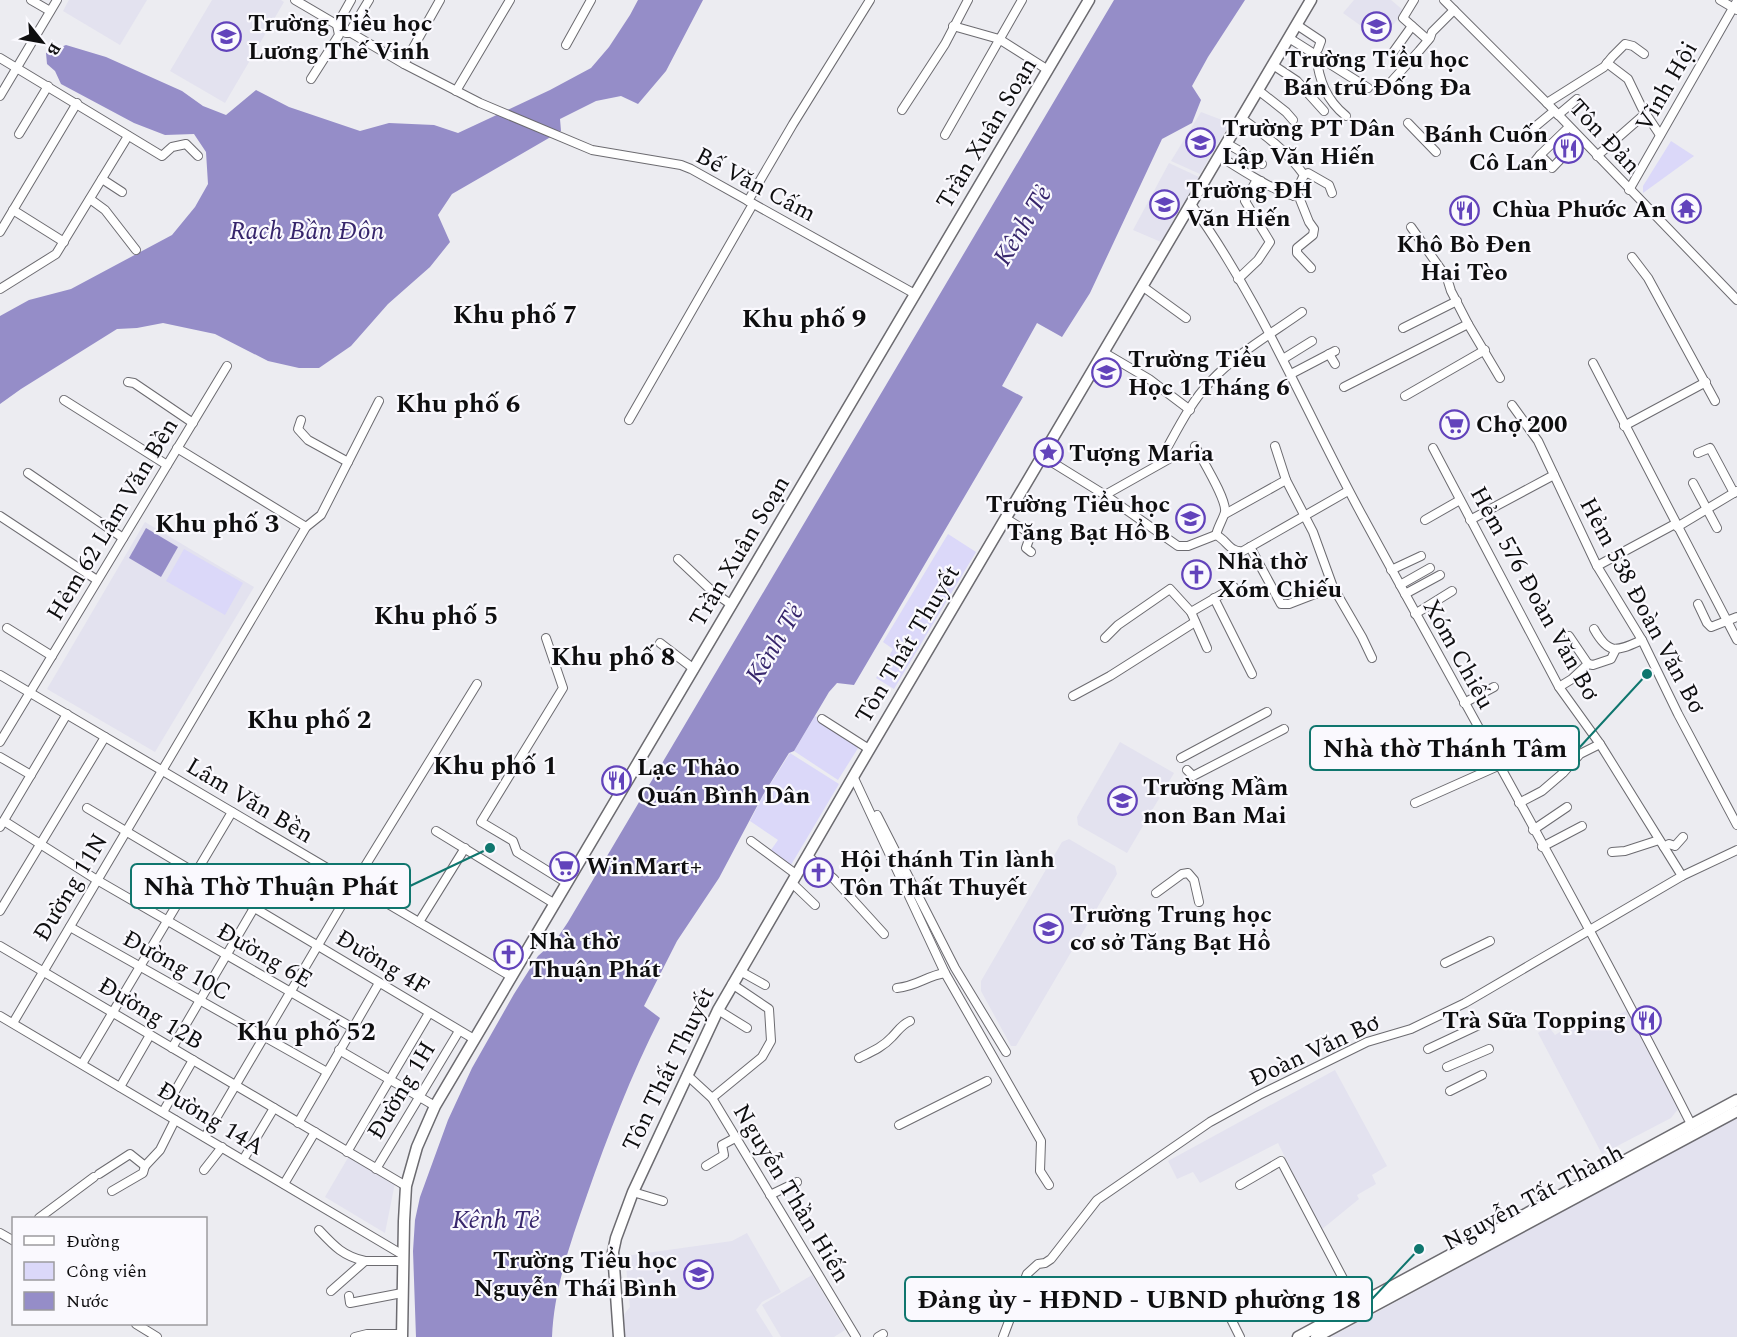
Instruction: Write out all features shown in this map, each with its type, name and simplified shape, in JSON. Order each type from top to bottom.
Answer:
[{"type":"main road","name":"Trần Xuân Soạn","points":[[402,1335],[406,1186],[417,1147],[435,1106],[1089,0]]},
{"type":"main road","name":"Tôn Thất Thuyết","points":[[619,1337],[613,1252],[616,1238],[633,1192],[718,1010],[854,774],[1311,0]]},
{"type":"main road","name":"Nguyễn Tất Thành","points":[[1316,1337],[1693,1129],[1737,1100]]},
{"type":"main road","name":"Nguyễn Tất Thành","points":[[1298,1337],[1609,1170],[1693,1129],[1737,1111]]},
{"type":"street","points":[[31,0],[50,11]]},
{"type":"street","points":[[0,96],[57,0]]},
{"type":"street","points":[[294,0],[404,64],[456,91],[510,0]]},
{"type":"street","points":[[311,79],[339,35],[337,25],[351,0]]},
{"type":"street","points":[[339,35],[350,33],[369,0]]},
{"type":"street","points":[[404,64],[441,0]]},
{"type":"street","points":[[566,45],[591,0]]},
{"type":"street","points":[[628,420],[793,124],[870,0]]},
{"type":"street","points":[[902,111],[945,44],[968,0]]},
{"type":"street","points":[[945,135],[1022,0]]},
{"type":"street","points":[[1414,0],[1403,18],[1428,40]]},
{"type":"street","name":"Tôn Đản","points":[[1444,0],[1737,300]]},
{"type":"street","points":[[1720,0],[1736,6]]},
{"type":"street","name":"Vĩnh Hội","points":[[1629,190],[1736,6]]},
{"type":"street","points":[[1391,82],[1428,40],[1432,32],[1454,10]]},
{"type":"street","points":[[1297,25],[1321,41],[1317,52],[1324,91],[1335,108],[1346,116]]},
{"type":"street","points":[[953,26],[999,39],[1048,70]]},
{"type":"street","points":[[1394,51],[1412,26]]},
{"type":"street","points":[[1289,38],[1317,52],[1368,88]]},
{"type":"street","points":[[1547,103],[1604,67],[1625,44],[1633,46],[1644,54]]},
{"type":"street","points":[[0,58],[162,156],[172,147],[186,144],[198,156]]},
{"type":"street","points":[[1607,63],[1628,79],[1660,135]]},
{"type":"street","points":[[1273,65],[1297,81],[1324,111]]},
{"type":"street","points":[[19,134],[48,86]]},
{"type":"street","points":[[1258,90],[1293,120]]},
{"type":"street","name":"Bế Văn Cấm","points":[[456,91],[480,104],[592,150],[681,165],[691,169],[915,294]]},
{"type":"street","points":[[1524,136],[1578,99]]},
{"type":"street","points":[[0,232],[77,103]]},
{"type":"street","points":[[1597,156],[1646,113]]},
{"type":"street","points":[[1241,118],[1264,134],[1298,165],[1304,175]]},
{"type":"street","points":[[1408,123],[1436,152]]},
{"type":"street","points":[[1531,166],[1540,154],[1569,127]]},
{"type":"street","points":[[0,289],[56,254],[128,136]]},
{"type":"street","points":[[1540,154],[1550,166],[1580,140]]},
{"type":"street","points":[[1226,143],[1262,164]]},
{"type":"street","points":[[1219,156],[1261,181],[1299,197],[1314,229],[1313,235],[1297,248],[1297,253],[1311,268]]},
{"type":"street","points":[[1304,175],[1308,173],[1329,185],[1332,193]]},
{"type":"street","points":[[1294,196],[1304,175]]},
{"type":"street","points":[[102,179],[122,192]]},
{"type":"street","points":[[1238,279],[1258,260],[1270,243],[1245,201],[1255,183],[1261,181]]},
{"type":"street","points":[[90,199],[105,210],[135,250]]},
{"type":"street","name":"Xóm Chiếu","points":[[1191,204],[1212,234],[1270,334],[1348,491],[1588,930],[1693,1129]]},
{"type":"street","points":[[13,210],[64,242]]},
{"type":"street","points":[[1411,226],[1447,278],[1468,324],[1500,378]]},
{"type":"street","points":[[1632,257],[1647,278],[1715,401]]},
{"type":"street","points":[[1142,286],[1186,318]]},
{"type":"street","points":[[1403,328],[1457,301]]},
{"type":"street","points":[[1158,464],[1190,410],[1211,381],[1228,365],[1302,312]]},
{"type":"street","points":[[1344,387],[1468,324]]},
{"type":"street","points":[[1283,358],[1312,341]]},
{"type":"street","points":[[1405,396],[1485,350]]},
{"type":"street","points":[[1103,352],[1149,379],[1190,410]]},
{"type":"street","points":[[1291,374],[1332,352],[1335,364]]},
{"type":"street","points":[[1593,363],[1737,640]]},
{"type":"street","name":"Hẻm 62 Lâm Văn Bền","points":[[0,742],[227,366]]},
{"type":"street","points":[[128,382],[134,383],[193,423]]},
{"type":"street","points":[[1624,426],[1706,382]]},
{"type":"street","points":[[64,400],[167,465]]},
{"type":"street","name":"Đường 11N","points":[[13,1023],[306,527],[321,515],[379,401]]},
{"type":"street","name":"Hẻm 538 Đoàn Văn Bơ","points":[[1512,405],[1538,441],[1597,566],[1642,640],[1737,825]]},
{"type":"street","points":[[302,420],[298,429],[308,440],[348,462]]},
{"type":"street","points":[[1195,446],[1217,487],[1225,514]]},
{"type":"street","points":[[1275,446],[1286,480],[1313,532],[1333,587],[1372,658]]},
{"type":"street","points":[[177,448],[306,527]]},
{"type":"street","name":"Hẻm 576 Đoàn Văn Bơ","points":[[1432,448],[1559,687],[1600,744],[1682,876]]},
{"type":"street","points":[[1597,566],[1708,509],[1735,492],[1710,448],[1698,453]]},
{"type":"street","points":[[1042,456],[1105,495],[1178,546],[1188,546],[1216,535],[1224,539],[1231,549],[1239,552],[1304,518],[1348,491]]},
{"type":"street","points":[[1105,495],[1176,456]]},
{"type":"street","points":[[28,473],[123,538]]},
{"type":"street","points":[[1470,520],[1554,475]]},
{"type":"street","points":[[1216,535],[1219,523],[1225,514],[1286,480]]},
{"type":"street","points":[[1694,483],[1717,528]]},
{"type":"street","points":[[1425,520],[1460,500]]},
{"type":"street","points":[[0,516],[97,580]]},
{"type":"street","points":[[1005,518],[1031,534],[1026,548],[1031,552]]},
{"type":"street","points":[[1250,547],[1281,604],[1288,604],[1333,587]]},
{"type":"street","points":[[1391,570],[1421,556]]},
{"type":"street","points":[[678,559],[713,592],[732,605]]},
{"type":"street","points":[[1400,585],[1430,568]]},
{"type":"street","points":[[1405,594],[1440,575]]},
{"type":"street","points":[[1191,612],[1234,587]]},
{"type":"street","points":[[1105,638],[1118,625],[1170,589],[1191,612],[1207,648]]},
{"type":"street","points":[[1415,614],[1452,591]]},
{"type":"street","points":[[1215,598],[1252,674]]},
{"type":"street","points":[[1698,604],[1711,627],[1737,617]]},
{"type":"street","points":[[1073,696],[1110,676],[1195,622]]},
{"type":"street","points":[[7,628],[52,656]]},
{"type":"street","points":[[1594,629],[1602,643],[1611,649],[1642,640]]},
{"type":"street","points":[[1569,636],[1588,664],[1593,665],[1611,659],[1616,649]]},
{"type":"street","points":[[546,639],[563,688],[481,822],[513,841],[517,852],[567,883]]},
{"type":"street","points":[[660,643],[694,669]]},
{"type":"street","points":[[1559,687],[1572,679],[1588,664]]},
{"type":"street","name":"Lâm Văn Bền","points":[[0,675],[512,977]]},
{"type":"street","points":[[205,1137],[354,884],[477,684]]},
{"type":"street","points":[[1464,703],[1494,687]]},
{"type":"street","points":[[1180,758],[1267,712]]},
{"type":"street","points":[[2,824],[67,714]]},
{"type":"street","points":[[822,718],[869,749]]},
{"type":"street","points":[[1187,770],[1193,776],[1284,729]]},
{"type":"street","points":[[0,911],[105,737]]},
{"type":"street","points":[[1519,803],[1542,791],[1580,754],[1600,744]]},
{"type":"street","points":[[0,757],[31,776]]},
{"type":"street","points":[[1415,804],[1498,766]]},
{"type":"street","points":[[854,774],[945,973],[1041,1141],[1040,1170],[1049,1185]]},
{"type":"street","points":[[854,774],[955,968],[1006,1052]]},
{"type":"street","points":[[1533,830],[1567,807]]},
{"type":"street","name":"Đường 4F","points":[[87,808],[474,1040]]},
{"type":"street","points":[[82,1064],[232,812]]},
{"type":"street","name":"Đường 6E","points":[[2,824],[40,844],[97,880],[353,1028]]},
{"type":"street","points":[[1542,847],[1582,826]]},
{"type":"street","points":[[436,831],[555,904]]},
{"type":"street","points":[[1612,852],[1661,843],[1675,846],[1683,837]]},
{"type":"street","points":[[751,841],[795,879],[815,905]]},
{"type":"street","points":[[419,922],[465,848]]},
{"type":"street","name":"Đoàn Văn Bơ","points":[[1004,1337],[1028,1274],[1038,1264],[1051,1259],[1097,1200],[1145,1165],[1210,1122],[1259,1095],[1367,1042],[1411,1029],[1465,1003],[1682,876],[1737,850]]},
{"type":"street","points":[[808,856],[834,879],[884,934]]},
{"type":"street","points":[[1156,893],[1182,874],[1188,873],[1194,880],[1200,902]]},
{"type":"street","points":[[171,1048],[254,908]]},
{"type":"street","name":"Đường 10C","points":[[70,927],[327,1072]]},
{"type":"street","points":[[1445,963],[1490,941]]},
{"type":"street","name":"Đường 12B","points":[[0,946],[406,1186]]},
{"type":"street","points":[[740,971],[765,985]]},
{"type":"street","points":[[897,987],[919,984],[934,975],[945,973]]},
{"type":"street","points":[[298,1123],[379,983]]},
{"type":"street","points":[[712,1098],[762,1057],[771,1041],[769,1009],[732,984]]},
{"type":"street","points":[[718,1010],[747,1028]]},
{"type":"street","points":[[348,1152],[429,1013]]},
{"type":"street","name":"Đường 14A","points":[[0,1016],[284,1184],[403,1258]]},
{"type":"street","points":[[859,1058],[876,1050],[902,1025],[910,1021]]},
{"type":"street","points":[[1428,1049],[1477,1026]]},
{"type":"street","name":"Đường 1H","points":[[376,1169],[459,1031]]},
{"type":"street","points":[[120,1087],[150,1035]]},
{"type":"street","points":[[1447,1067],[1489,1049]]},
{"type":"street","points":[[339,1050],[435,1106]]},
{"type":"street","points":[[163,1112],[193,1060]]},
{"type":"street","name":"Nguyễn Thần Hiến","points":[[687,1075],[712,1098],[856,1337]]},
{"type":"street","points":[[1449,1091],[1482,1076]]},
{"type":"street","points":[[899,1125],[987,1081]]},
{"type":"street","points":[[243,1160],[274,1108]]},
{"type":"street","points":[[112,1191],[143,1173],[145,1166],[160,1150],[176,1120]]},
{"type":"street","points":[[284,1184],[315,1132]]},
{"type":"street","points":[[706,1166],[724,1155],[722,1145],[735,1138]]},
{"type":"street","points":[[204,1170],[222,1148]]},
{"type":"street","points":[[40,1217],[96,1175],[130,1154],[145,1166]]},
{"type":"street","points":[[1240,1185],[1281,1161],[1357,1305]]},
{"type":"street","points":[[770,1195],[797,1182]]},
{"type":"street","points":[[633,1192],[663,1201]]},
{"type":"street","points":[[319,1230],[337,1249],[350,1257],[365,1261],[403,1258]]},
{"type":"street","points":[[331,1291],[365,1261]]},
{"type":"street","points":[[349,1296],[350,1303],[402,1293]]},
{"type":"street","points":[[1221,1299],[1240,1337]]},
{"type":"street","points":[[139,1325],[157,1337]]},
{"type":"street","points":[[355,1337],[367,1334],[402,1335]]},
{"type":"shaded area","points":[[69,0],[147,0],[120,45],[63,11]]},
{"type":"shaded area","name":"Trường Tiểu học Lương Thế Vinh","points":[[212,0],[281,0],[284,2],[225,103],[170,71]]},
{"type":"shaded area","name":"Trường Tiểu học Bán trú Đống Đa","points":[[1354,0],[1391,0],[1404,11],[1381,40],[1343,13]]},
{"type":"shaded area","name":"Trường PT Dân Lập Văn Hiến","points":[[1201,112],[1230,123],[1200,174],[1171,161]]},
{"type":"shaded area","name":"Trường ĐH Văn Hiến","points":[[1169,163],[1199,177],[1161,242],[1133,230]]},
{"type":"shaded area","points":[[145,522],[254,587],[155,752],[47,689]]},
{"type":"shaded area","name":"Trường Mầm non Ban Mai","points":[[1120,742],[1174,773],[1127,853],[1078,825],[1077,817]]},
{"type":"shaded area","name":"Trường Trung học cơ sở Tăng Bạt Hổ","points":[[1069,839],[1115,866],[1117,874],[1016,1046],[1011,1046],[981,991],[981,981],[1062,842]]},
{"type":"shaded area","points":[[1630,1009],[1678,1109],[1671,1118],[1602,1154],[1538,1033],[1548,1026],[1555,1035],[1587,1015],[1596,1026]]},
{"type":"shaded area","points":[[1335,1070],[1387,1166],[1372,1175],[1376,1184],[1357,1195],[1359,1199],[1321,1230],[1278,1143],[1200,1183],[1193,1172],[1177,1179],[1168,1161]]},
{"type":"shaded area","points":[[1737,1117],[1737,1337],[1331,1337],[1383,1309]]},
{"type":"shaded area","points":[[349,1156],[395,1183],[385,1233],[325,1197]]},
{"type":"shaded area","name":"Trường Tiểu học Nguyễn Thái Bình","points":[[747,1233],[781,1292],[762,1302],[756,1310],[773,1337],[624,1337],[622,1317],[630,1307],[625,1256],[732,1241]]},
{"type":"shaded area","points":[[812,1275],[845,1330],[834,1337],[781,1337],[762,1305]]},
{"type":"green space","points":[[1671,141],[1694,156],[1643,193],[1643,186]]},
{"type":"green space","points":[[948,534],[976,552],[894,689],[876,678],[893,649],[883,642]]},
{"type":"green space","points":[[184,549],[243,583],[225,615],[166,581]]},
{"type":"green space","points":[[815,716],[860,745],[838,780],[794,751]]},
{"type":"green space","points":[[790,753],[839,784],[791,865],[771,850],[778,840],[750,821]]},
{"type":"water","name":"Rạch Bần Đôn","points":[[638,0],[703,0],[666,71],[638,104],[621,96],[596,101],[560,119],[561,131],[452,194],[438,215],[450,242],[430,267],[388,304],[351,346],[319,368],[299,368],[268,361],[215,334],[163,323],[117,329],[0,404],[0,316],[29,300],[71,289],[172,235],[195,207],[208,184],[206,152],[194,134],[165,135],[134,123],[61,84],[55,71],[47,64],[46,53],[66,45],[106,57],[182,91],[203,106],[226,115],[256,90],[289,107],[360,131],[389,123],[434,125],[458,133],[591,68],[609,47]]},
{"type":"water","name":"Kênh Tẻ","points":[[1114,0],[1245,0],[1192,86],[1201,100],[1192,123],[1162,139],[1090,293],[1062,337],[1037,323],[1002,386],[1023,397],[854,685],[837,683],[829,692],[794,751],[789,753],[763,795],[719,878],[677,941],[644,1006],[660,1018],[620,1105],[575,1230],[556,1301],[552,1337],[416,1337],[413,1251],[415,1220],[420,1197],[448,1120],[472,1068],[538,956],[556,940],[568,922]]},
{"type":"water","points":[[146,528],[178,547],[161,577],[129,558]]},
{"type":"place","name":"Trường Tiểu học Bán trú Đống Đa","points":[[1377,26]]},
{"type":"place","name":"Trường Tiểu học Lương Thế Vinh","points":[[227,37]]},
{"type":"place","name":"Trường PT Dân Lập Văn Hiến","points":[[1201,142]]},
{"type":"place","name":"Bánh Cuốn Cô Lan","points":[[1569,148]]},
{"type":"place","name":"Trường ĐH Văn Hiến","points":[[1165,204]]},
{"type":"place","name":"Chùa Phước An","points":[[1687,209]]},
{"type":"place","name":"Khô Bò Đen Hai Tèo","points":[[1464,211]]},
{"type":"place","name":"Trường Tiểu Học 1 Tháng 6","points":[[1107,373]]},
{"type":"place","name":"Chợ 200","points":[[1455,424]]},
{"type":"place","name":"Tượng Maria","points":[[1048,453]]},
{"type":"place","name":"Trường Tiểu học Tăng Bạt Hổ B","points":[[1191,518]]},
{"type":"place","name":"Nhà thờ Xóm Chiếu","points":[[1196,575]]},
{"type":"place","name":"Nhà thờ Thánh Tâm","points":[[1647,674]]},
{"type":"place","name":"Lạc Thảo Quán Bình Dân","points":[[616,781]]},
{"type":"place","name":"Trường Mầm non Ban Mai","points":[[1122,801]]},
{"type":"place","name":"Nhà Thờ Thuận Phát","points":[[490,848]]},
{"type":"place","name":"WinMart+","points":[[565,866]]},
{"type":"place","name":"Hội thánh Tin lành Tôn Thất Thuyết","points":[[819,873]]},
{"type":"place","name":"Trường Trung học cơ sở Tăng Bạt Hổ","points":[[1049,928]]},
{"type":"place","name":"Nhà thờ Thuận Phát","points":[[508,955]]},
{"type":"place","name":"Trà Sữa Topping","points":[[1647,1020]]},
{"type":"place","name":"Đảng ủy - HĐND - UBND phường 18","points":[[1419,1249]]},
{"type":"place","name":"Trường Tiểu học Nguyễn Thái Bình","points":[[698,1274]]},
{"type":"district","name":"Khu phố 7","points":[[515,314]]},
{"type":"district","name":"Khu phố 9","points":[[804,318]]},
{"type":"district","name":"Khu phố 6","points":[[458,403]]},
{"type":"district","name":"Khu phố 3","points":[[217,523]]},
{"type":"district","name":"Khu phố 5","points":[[436,615]]},
{"type":"district","name":"Khu phố 8","points":[[613,656]]},
{"type":"district","name":"Khu phố 2","points":[[309,719]]},
{"type":"district","name":"Khu phố 1","points":[[495,765]]},
{"type":"district","name":"Khu phố 52","points":[[306,1031]]}]
